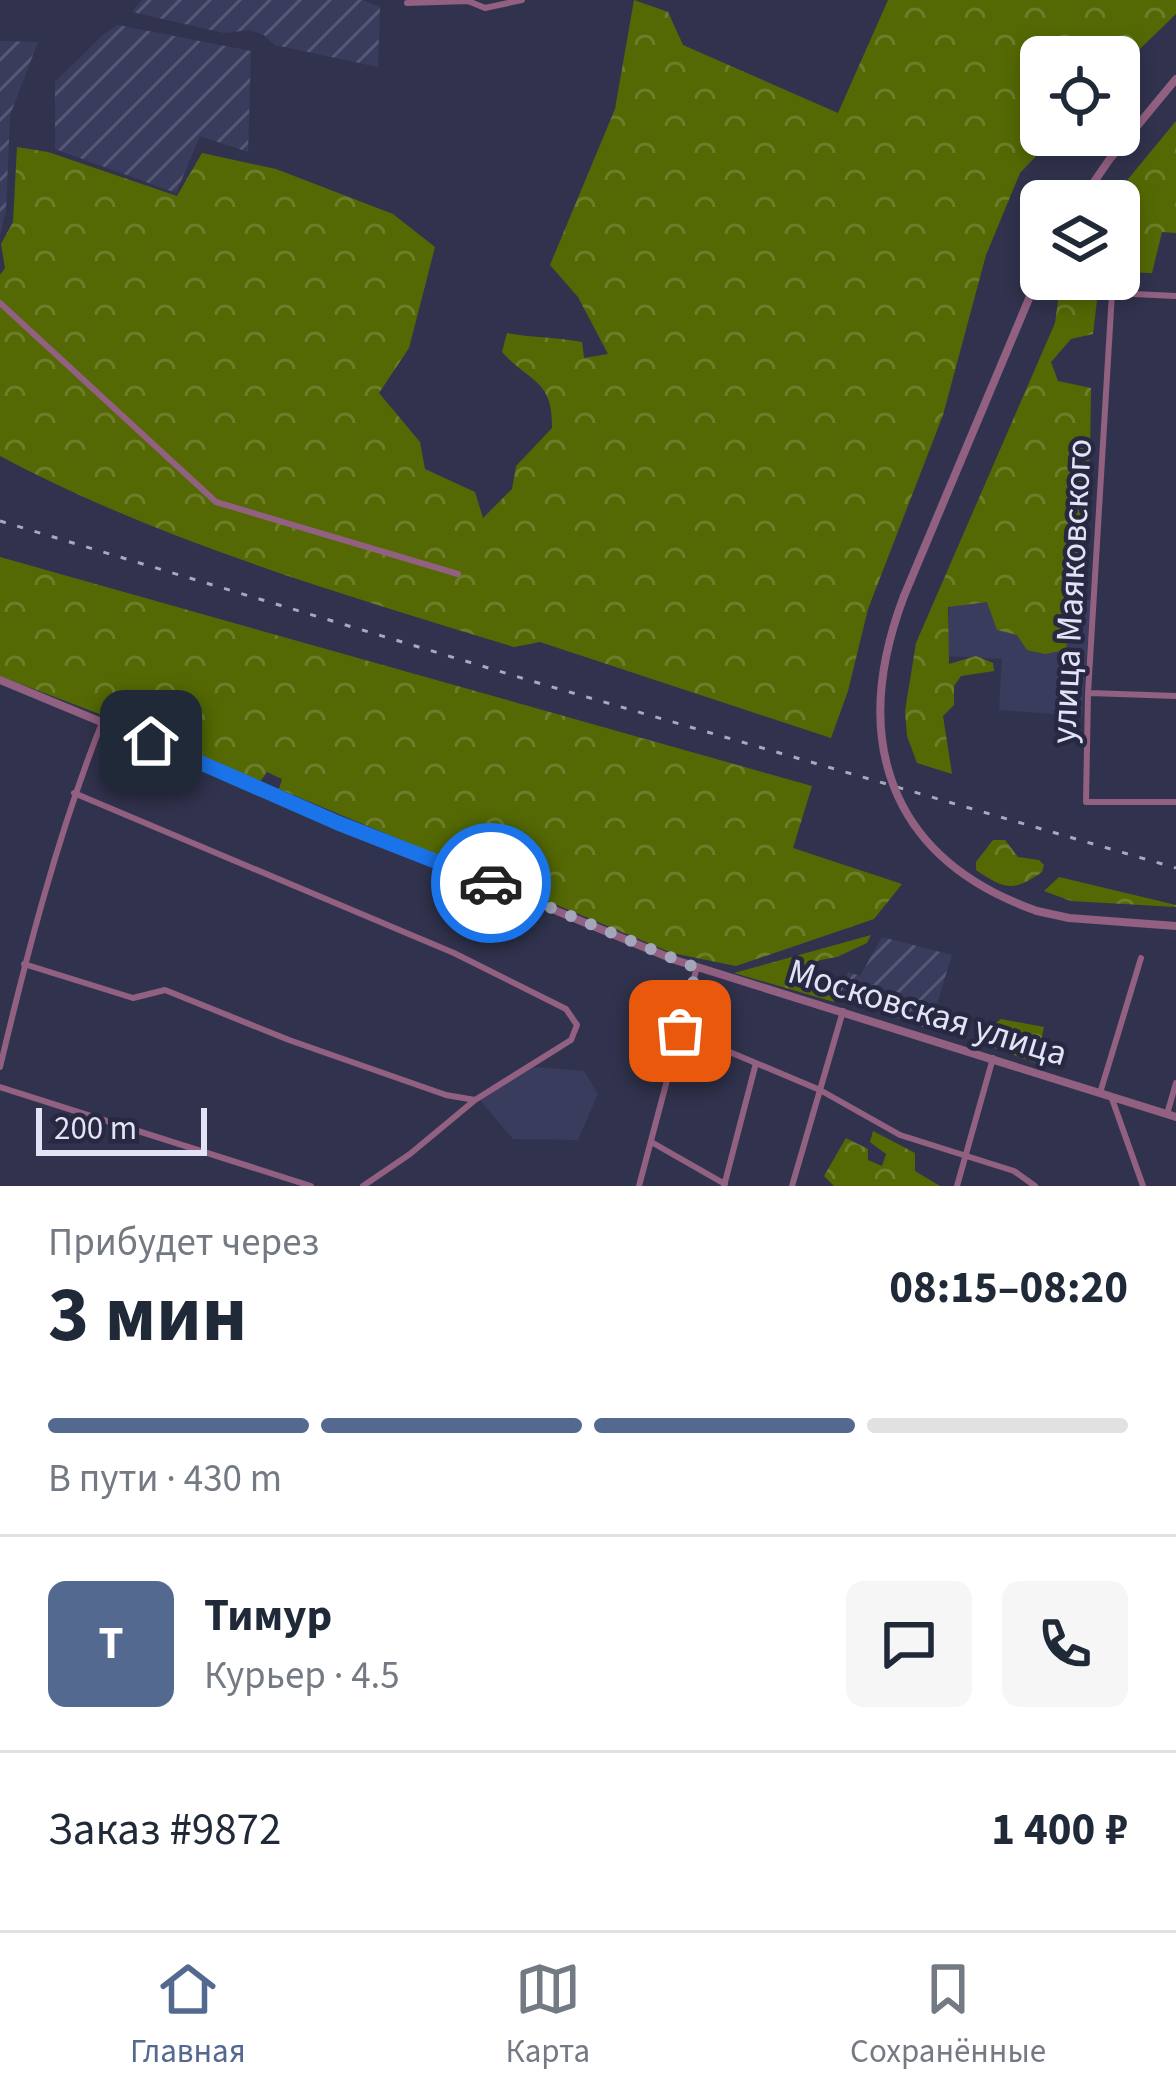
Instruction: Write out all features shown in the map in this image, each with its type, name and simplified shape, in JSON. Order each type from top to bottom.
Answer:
[{"type":"street","points":[[407,3],[468,1],[485,8],[522,0]]},
{"type":"street","points":[[1095,180],[1176,79]]},
{"type":"street","name":"улица Маяковского","points":[[1176,296],[1112,293],[1086,802],[1176,802]]},
{"type":"street","points":[[1028,300],[904,596],[883,660],[879,709],[885,754],[901,802],[922,838],[970,880],[1036,911],[1085,920],[1176,926]]},
{"type":"street","points":[[0,303],[216,502],[458,574]]},
{"type":"street","name":"Московская улица","points":[[0,680],[697,968],[1171,1115]]},
{"type":"street","points":[[1088,693],[1176,696]]},
{"type":"street","points":[[0,1067],[24,964],[74,793],[103,720]]},
{"type":"street","points":[[74,793],[454,953],[566,1009],[578,1024],[571,1040],[475,1100],[363,1186]]},
{"type":"street","points":[[1100,1093],[1141,958]]},
{"type":"street","points":[[24,964],[133,998],[166,990],[311,1048],[446,1095],[475,1100]]},
{"type":"street","points":[[639,1186],[697,968]]},
{"type":"street","points":[[792,1186],[843,1011]]},
{"type":"street","points":[[680,1031],[820,1090],[900,1135],[1014,1172],[1035,1186]]},
{"type":"street","points":[[957,1186],[993,1058]]},
{"type":"street","points":[[651,1142],[726,1185],[756,1064]]},
{"type":"street","points":[[1171,1115],[1176,1083]]},
{"type":"street","points":[[0,1087],[311,1186]]},
{"type":"street","points":[[1111,1096],[1143,1186]]},
{"type":"shaded area","points":[[142,0],[363,0],[380,7],[378,67],[275,45],[250,30],[224,33],[132,12]]},
{"type":"shaded area","points":[[118,25],[251,51],[248,152],[200,136],[176,193],[55,149],[55,82]]},
{"type":"shaded area","points":[[0,41],[38,42],[10,115],[6,210],[0,236]]},
{"type":"shaded area","points":[[1091,600],[1082,716],[999,710],[1002,659],[946,656],[950,601]]},
{"type":"shaded area","points":[[882,937],[952,955],[929,1029],[836,997],[848,972],[860,976]]},
{"type":"shaded area","points":[[534,1067],[584,1071],[598,1094],[578,1140],[513,1139],[480,1100]]},
{"type":"green space","points":[[634,0],[668,12],[683,45],[838,113],[888,0],[1176,0],[1176,14],[1140,49],[1140,36],[1020,36],[1020,156],[1036,156],[1020,173],[986,255],[943,415],[868,609],[831,738],[540,642],[514,647],[252,564],[124,515],[0,456],[0,275],[5,268],[1,244],[13,222],[17,147],[48,152],[177,196],[202,153],[276,169],[393,214],[435,247],[409,348],[379,393],[420,442],[425,469],[475,492],[483,518],[512,489],[516,466],[552,428],[544,391],[502,352],[507,333],[582,342],[584,358],[608,354],[578,297],[550,265],[615,109]]},
{"type":"green space","points":[[1176,121],[1176,233],[1162,232],[1152,273],[1140,273],[1140,180],[1127,180]]},
{"type":"green space","points":[[1058,300],[1097,300],[1093,334],[1071,339],[1051,362],[1058,381],[1091,388],[1090,455],[1066,650],[1045,654],[1027,650],[1017,635],[997,630],[987,602],[948,607],[949,664],[976,656],[993,663],[994,671],[961,676],[954,686],[954,705],[943,716],[952,774],[917,763],[907,736],[905,711],[916,643],[1055,323]]},
{"type":"green space","points":[[0,557],[812,786],[793,848],[902,884],[874,919],[736,966],[672,953],[279,789],[282,779],[267,772],[260,782],[157,736],[0,676]]},
{"type":"green space","points":[[993,840],[1005,840],[1018,857],[1039,860],[1044,865],[1042,872],[1009,886],[976,870],[976,862]]},
{"type":"green space","points":[[1059,877],[1176,907],[1071,901],[1044,891]]},
{"type":"green space","points":[[871,935],[867,943],[811,965],[799,985],[832,993],[834,1002],[734,973]]},
{"type":"green space","points":[[1001,1019],[1044,1027],[1036,1063],[974,1041]]},
{"type":"green space","points":[[873,1131],[915,1153],[915,1171],[940,1186],[834,1186],[824,1176],[846,1138],[868,1149],[868,1160],[882,1166],[886,1154],[870,1142]]},
{"type":"railway","points":[[0,521],[1176,868]]},
{"type":"way so far","points":[[491,883],[697,968],[680,1031]]},
{"type":"route","points":[[151,741],[491,883]]}]
